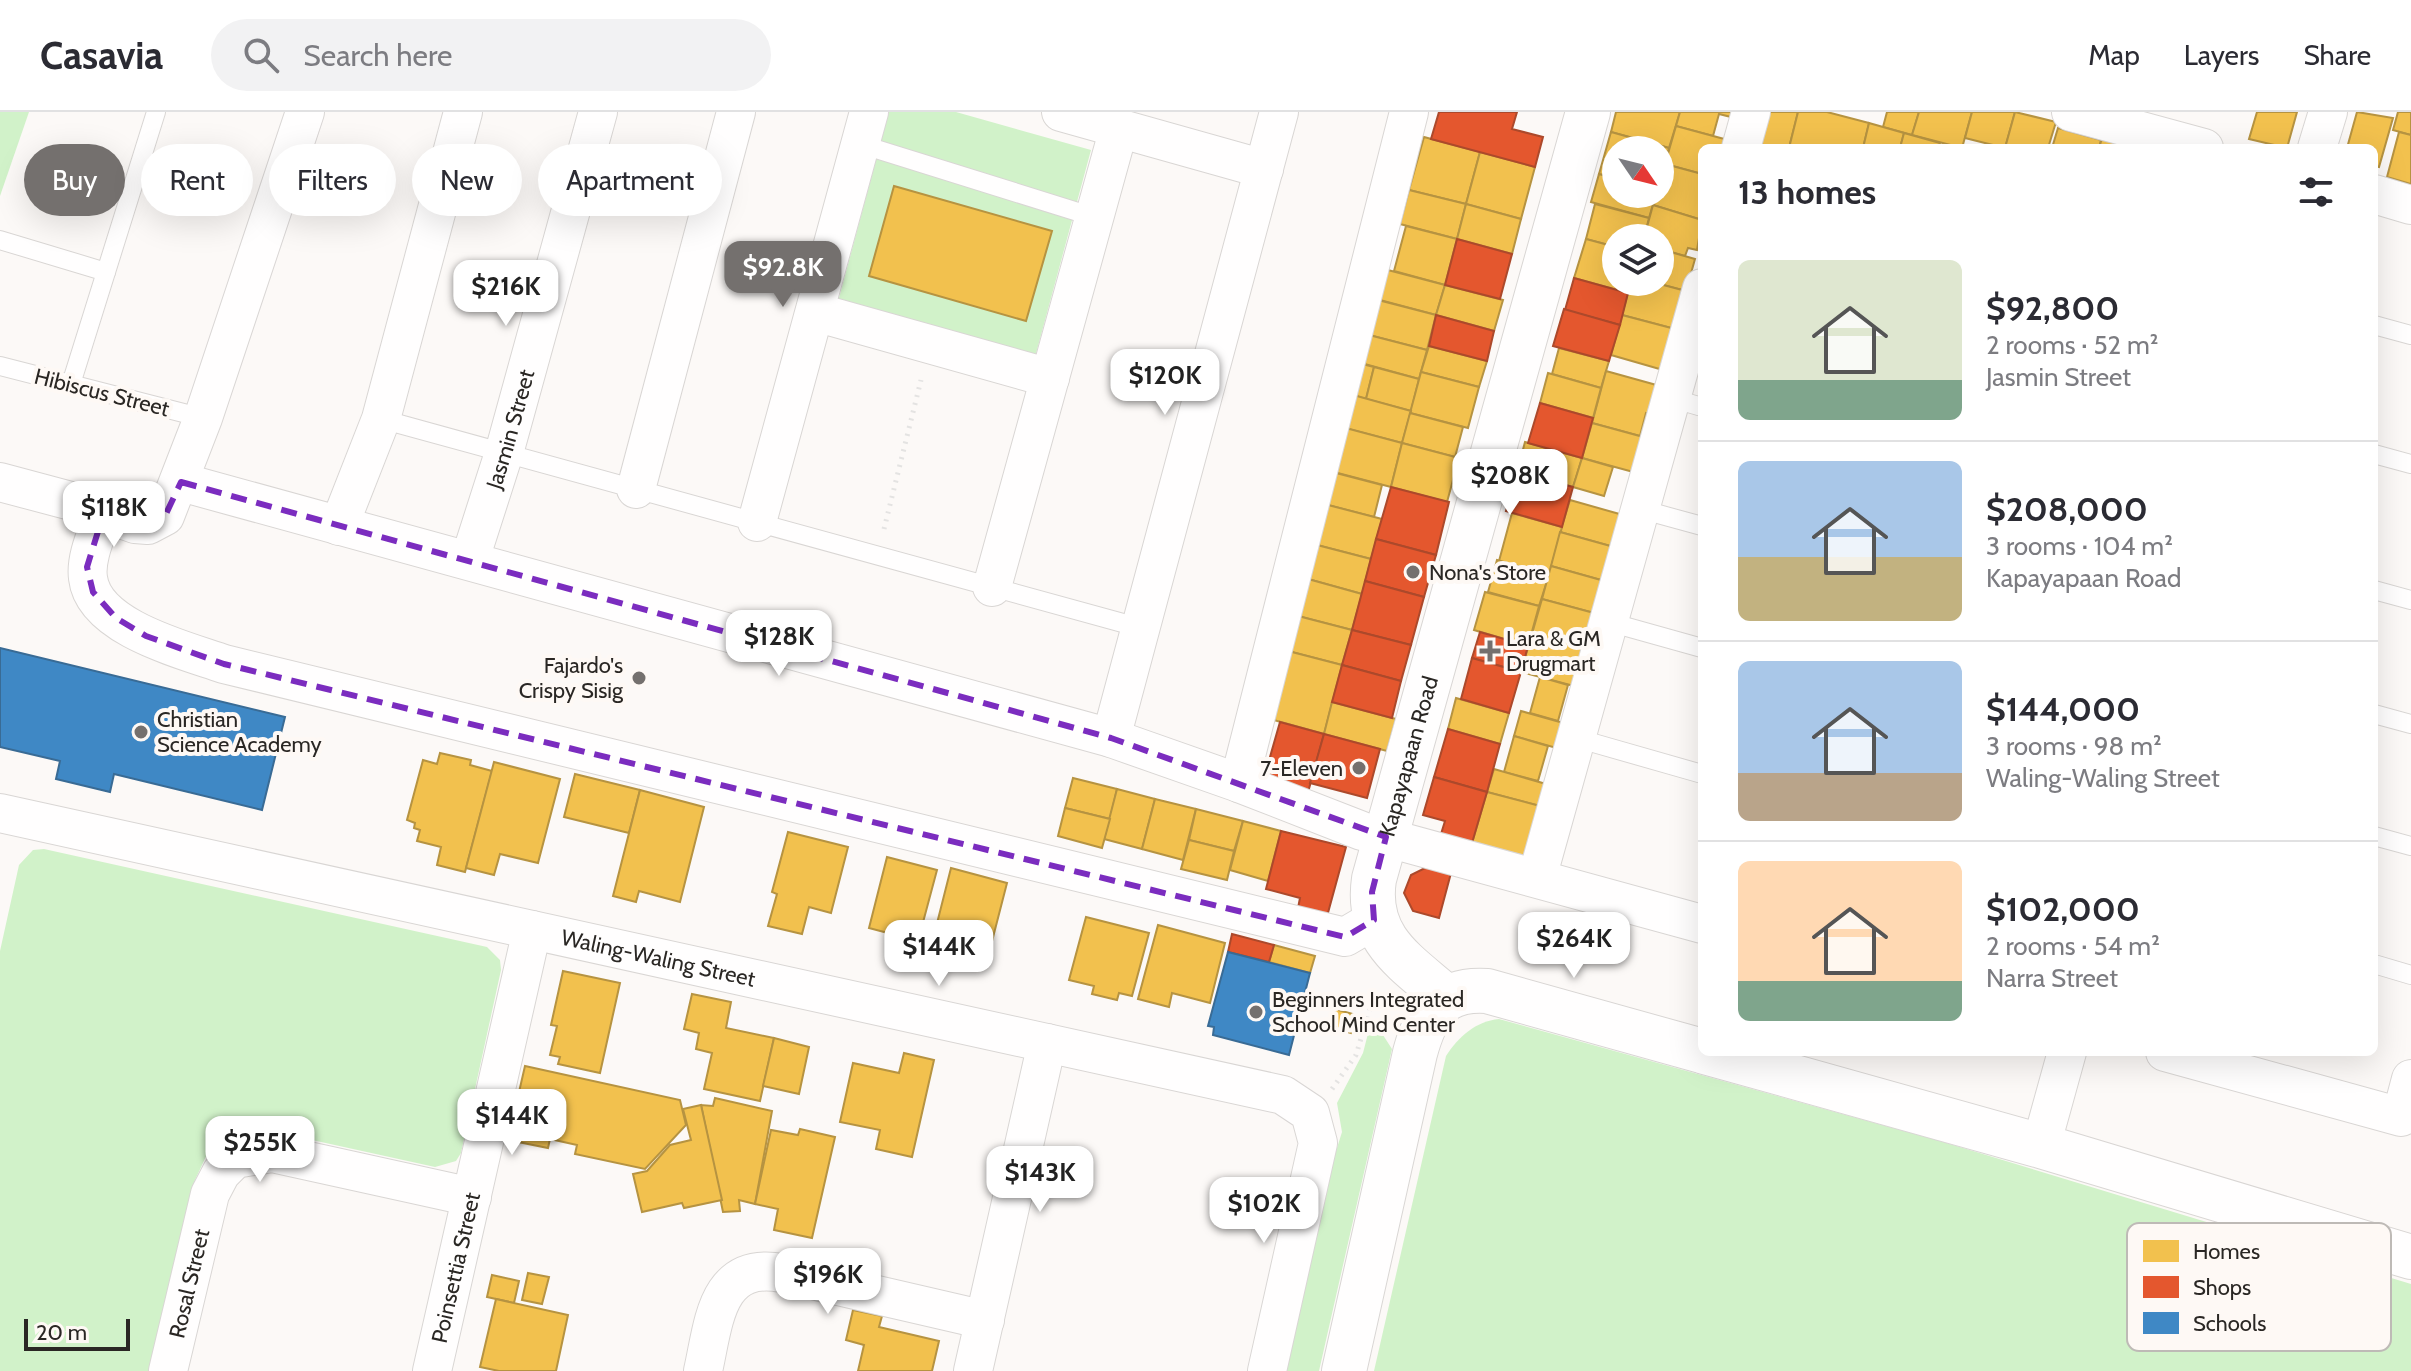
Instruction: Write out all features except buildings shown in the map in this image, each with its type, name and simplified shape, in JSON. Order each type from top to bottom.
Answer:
[{"type":"street","points":[[0,482],[135,524],[157,522],[170,508],[305,112]]},
{"type":"street","points":[[339,526],[381,419],[463,112]]},
{"type":"street","name":"Jasmin Street","points":[[470,559],[504,453],[598,112]]},
{"type":"street","points":[[636,489],[736,112]]},
{"type":"street","points":[[1061,112],[1264,169]]},
{"type":"street","points":[[1111,738],[1279,112]]},
{"type":"street","points":[[1239,783],[1409,112]]},
{"type":"street","name":"Kapayapaan Road","points":[[1374,920],[1372,892],[1386,837],[1588,112]]},
{"type":"street","points":[[1742,144],[1751,112]]},
{"type":"street","points":[[2071,112],[2189,144]]},
{"type":"street","points":[[2318,144],[2328,112]]},
{"type":"street","points":[[757,522],[865,128]]},
{"type":"street","points":[[992,587],[1119,128]]},
{"type":"street","points":[[2378,195],[2411,205]]},
{"type":"street","points":[[815,312],[1050,378]]},
{"type":"street","points":[[1537,878],[1640,509],[1687,402],[1698,318]]},
{"type":"street","points":[[181,482],[470,559],[1111,738],[1362,831],[1698,923]]},
{"type":"street","points":[[104,512],[87,567],[93,592],[103,606],[146,636],[224,664],[1345,937],[1374,920],[1386,942],[1446,997]]},
{"type":"street","name":"Waling-Waling Street","points":[[0,813],[1283,1095],[1310,1113]]},
{"type":"street","name":"Poinsettia Street","points":[[432,1371],[532,930]]},
{"type":"street","points":[[1344,1371],[1418,1043],[1429,1018],[1446,997],[1472,990],[1487,991],[1698,1050]]},
{"type":"street","points":[[973,1371],[1047,1043]]},
{"type":"street","points":[[1718,1056],[2041,1146],[2298,1223]]},
{"type":"street","points":[[2041,1146],[2066,1056]]},
{"type":"street","points":[[2180,1056],[2401,1117],[2411,1079]]},
{"type":"street","points":[[1267,1371],[1318,1143],[1310,1113]]},
{"type":"street","name":"Rosal Street","points":[[168,1371],[210,1194],[221,1173],[235,1159],[272,1153],[472,1197]]},
{"type":"street","points":[[2391,1251],[2411,1257]]},
{"type":"street","points":[[703,1371],[725,1294],[733,1282],[754,1270],[782,1273],[985,1320]]},
{"type":"lane","points":[[71,384],[156,112]]},
{"type":"lane","points":[[865,128],[1094,217]]},
{"type":"lane","points":[[0,240],[106,272]]},
{"type":"lane","points":[[2378,326],[2411,335]]},
{"type":"lane","name":"Hibiscus Street","points":[[0,366],[203,418]]},
{"type":"lane","points":[[381,419],[1141,628]]},
{"type":"lane","points":[[2378,455],[2411,464]]},
{"type":"lane","points":[[1640,509],[1698,525]]},
{"type":"lane","points":[[2378,591],[2411,600]]},
{"type":"lane","points":[[1609,622],[1698,647]]},
{"type":"lane","points":[[2378,715],[2411,724]]},
{"type":"lane","points":[[1576,738],[1698,773]]},
{"type":"lane","points":[[2378,837],[2411,846]]},
{"type":"lane","points":[[2378,965],[2411,975]]},
{"type":"path","points":[[877,555],[929,344]]},
{"type":"path","points":[[1310,1113],[1350,1066],[1368,1017]]},
{"type":"highlighted area","points":[[181,482],[470,559],[1111,738],[1386,837],[1372,892],[1374,920],[1345,937],[224,664],[146,636],[116,618],[93,592],[87,567],[104,512],[148,525],[165,516]]},
{"type":"green space","points":[[0,112],[29,112],[0,196]]},
{"type":"green space","points":[[889,112],[956,112],[1091,150],[1034,361],[837,305]]},
{"type":"green space","points":[[44,849],[487,947],[500,960],[501,970],[461,1153],[456,1161],[435,1167],[262,1129],[233,1132],[209,1150],[195,1180],[150,1371],[0,1371],[0,951],[19,865],[33,850]]},
{"type":"green space","points":[[1372,1018],[1392,1049],[1319,1371],[1285,1371],[1331,1167],[1342,1132],[1337,1103],[1363,1053]]},
{"type":"green space","points":[[1499,1019],[1940,1141],[2210,1223],[2127,1223],[2127,1351],[2391,1351],[2391,1278],[2411,1284],[2411,1371],[1374,1371],[1446,1056],[1468,1031]]},
{"type":"place","name":"Nona's Store","points":[[1413,572]]},
{"type":"place","name":"Lara & GM Drugmart","points":[[1490,651]]},
{"type":"place","name":"Fajardo's Crispy Sisig","points":[[639,678]]},
{"type":"place","name":"Christian Science Academy","points":[[141,732]]},
{"type":"place","name":"7-Eleven","points":[[1359,768]]},
{"type":"place","name":"Beginners Integrated School Mind Center","points":[[1256,1012]]}]
